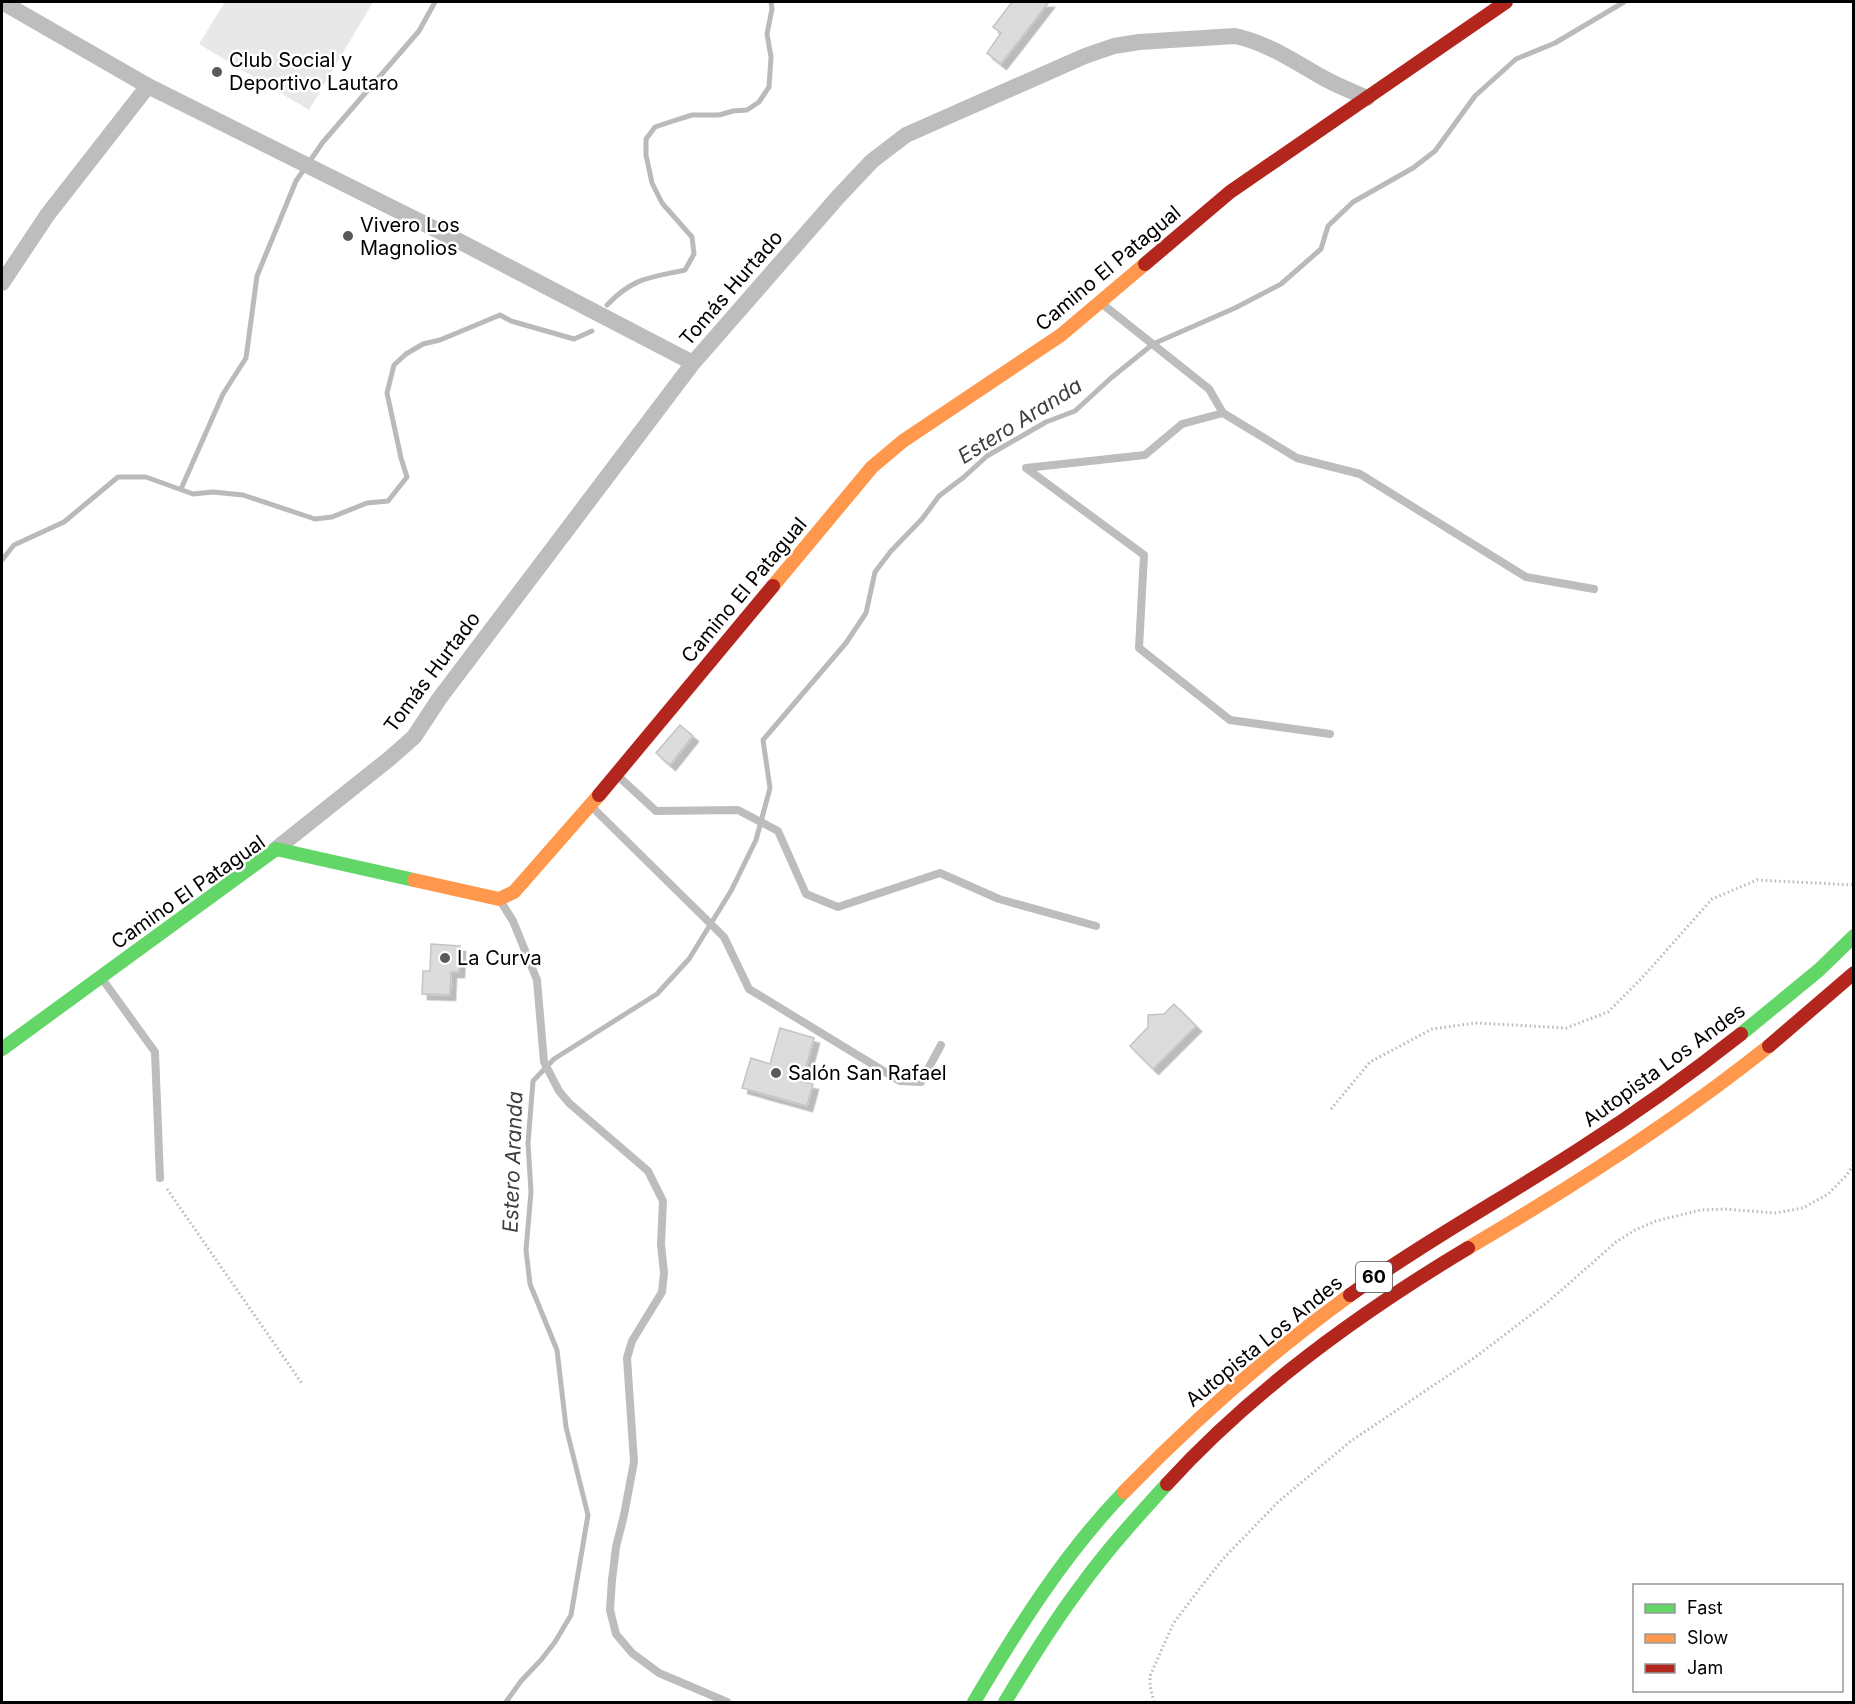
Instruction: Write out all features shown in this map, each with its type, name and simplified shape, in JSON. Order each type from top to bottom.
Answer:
[{"type":"main road","name":"Camino El Patagual","points":[[2,1049],[276,849],[499,899],[514,892],[617,774],[872,467],[903,441],[1061,335],[1230,192],[1506,2]]},
{"type":"main road","name":"Autopista Los Andes","points":[[974,1702],[1025,1619],[1062,1566],[1166,1450],[1242,1378],[1316,1319],[1376,1276],[1555,1165],[1654,1100],[1778,1004],[1854,936]]},
{"type":"main road","name":"Autopista Los Andes","points":[[1005,1702],[1053,1623],[1100,1560],[1155,1497],[1255,1401],[1385,1300],[1459,1252],[1605,1164],[1698,1100],[1785,1033],[1854,973]]},
{"type":"street","points":[[2,2],[148,86],[693,363]]},
{"type":"street","name":"Tomás Hurtado","points":[[276,849],[414,737],[439,699],[693,363],[838,197],[872,161],[906,135],[1086,56],[1114,46],[1139,42],[1235,36],[1269,47],[1323,78],[1367,98]]},
{"type":"street","points":[[2,283],[48,214],[148,86]]},
{"type":"lane","points":[[1101,303],[1209,389],[1223,413],[1297,458],[1360,474],[1526,577],[1594,589]]},
{"type":"lane","points":[[1223,413],[1182,424],[1146,455],[1026,468],[1144,555],[1139,648],[1230,720],[1330,734]]},
{"type":"lane","points":[[617,774],[656,811],[738,810],[778,831],[806,894],[838,907],[940,873],[999,899],[1096,926]]},
{"type":"lane","points":[[589,804],[724,938],[749,989],[900,1081],[921,1082],[941,1045]]},
{"type":"lane","points":[[499,899],[513,921],[537,980],[544,1062],[559,1091],[569,1103],[648,1171],[663,1201],[662,1292],[632,1341],[627,1358],[634,1462],[612,1580],[610,1610],[616,1634],[632,1653],[659,1673],[727,1702]]},
{"type":"lane","points":[[100,976],[155,1052],[159,1178]]},
{"type":"path","points":[[1331,1109],[1370,1062],[1432,1029],[1475,1023],[1566,1028],[1608,1012],[1641,980],[1712,899],[1757,880],[1854,885]]},
{"type":"path","points":[[1154,1702],[1150,1676],[1173,1624],[1197,1592],[1222,1560],[1278,1502],[1351,1441],[1474,1358],[1550,1301],[1616,1242],[1635,1230],[1678,1214],[1701,1210],[1724,1209],[1776,1213],[1803,1208],[1828,1194],[1846,1176],[1854,1164]]},
{"type":"path","points":[[159,1178],[303,1385]]},
{"type":"shaded area","points":[[225,2],[373,2],[309,110],[199,44]]},
{"type":"building","points":[[1012,2],[1049,2],[1001,64],[987,53],[1001,33],[993,27]]},
{"type":"building","points":[[680,725],[693,736],[670,765],[656,753]]},
{"type":"building","name":"La Curva","points":[[431,944],[460,946],[459,972],[451,972],[450,995],[422,994],[423,971],[430,971]]},
{"type":"building","points":[[1174,1004],[1196,1026],[1153,1069],[1130,1046],[1148,1027],[1148,1015],[1164,1014]]},
{"type":"building","name":"Salón San Rafael","points":[[780,1028],[814,1038],[802,1082],[813,1084],[807,1106],[742,1088],[751,1058],[770,1064]]},
{"type":"waterway","points":[[181,489],[223,394],[246,358],[257,276],[296,181],[323,142],[419,31],[435,2]]},
{"type":"waterway","points":[[607,305],[634,284],[652,277],[685,270],[694,254],[692,237],[662,203],[652,183],[646,155],[646,139],[655,127],[670,122],[692,115],[719,115],[747,110],[759,102],[769,87],[771,57],[767,34],[772,9],[771,2]]},
{"type":"waterway","name":"Estero Aranda","points":[[506,1702],[555,1642],[571,1615],[588,1515],[566,1427],[557,1350],[530,1284],[526,1250],[531,1192],[528,1143],[533,1081],[554,1059],[657,994],[689,959],[731,891],[756,840],[770,788],[763,740],[846,643],[866,613],[875,572],[891,551],[922,519],[939,496],[987,456],[1046,422],[1075,411],[1153,344],[1235,308],[1281,284],[1321,249],[1328,226],[1353,202],[1413,168],[1435,151],[1475,96],[1516,59],[1555,43],[1624,2]]},
{"type":"waterway","points":[[2,560],[14,545],[64,522],[118,477],[146,477],[193,494],[213,492],[243,495],[315,519],[332,517],[367,503],[388,501],[407,477],[387,393],[394,365],[406,354],[423,344],[440,340],[500,315],[511,321],[574,339],[592,331]]},
{"type":"traffic: fast","points":[[2,1049],[276,849],[414,880]]},
{"type":"traffic: fast","points":[[1741,1034],[1819,970],[1854,936]]},
{"type":"traffic: fast","points":[[1005,1702],[1051,1628],[1091,1573],[1167,1484]]},
{"type":"traffic: fast","points":[[974,1702],[1043,1592],[1081,1541],[1124,1492]]},
{"type":"traffic: slow","points":[[773,586],[872,467],[903,441],[1061,335],[1145,264]]},
{"type":"traffic: slow","points":[[414,880],[499,899],[514,892],[599,795]]},
{"type":"traffic: slow","points":[[1468,1248],[1622,1153],[1697,1101],[1769,1046]]},
{"type":"traffic: slow","points":[[1124,1492],[1232,1389],[1289,1341],[1350,1295]]},
{"type":"traffic: jam","points":[[1145,264],[1230,192],[1506,2]]},
{"type":"traffic: jam","points":[[599,795],[773,586]]},
{"type":"traffic: jam","points":[[1769,1046],[1854,973]]},
{"type":"traffic: jam","points":[[1350,1295],[1406,1257],[1622,1121],[1741,1034]]},
{"type":"traffic: jam","points":[[1167,1484],[1234,1417],[1309,1356],[1388,1299],[1468,1248]]},
{"type":"place","name":"Club Social y Deportivo Lautaro","points":[[217,72]]},
{"type":"place","name":"Vivero Los Magnolios","points":[[348,236]]},
{"type":"place","name":"La Curva","points":[[445,958]]},
{"type":"place","name":"Salón San Rafael","points":[[776,1073]]}]
